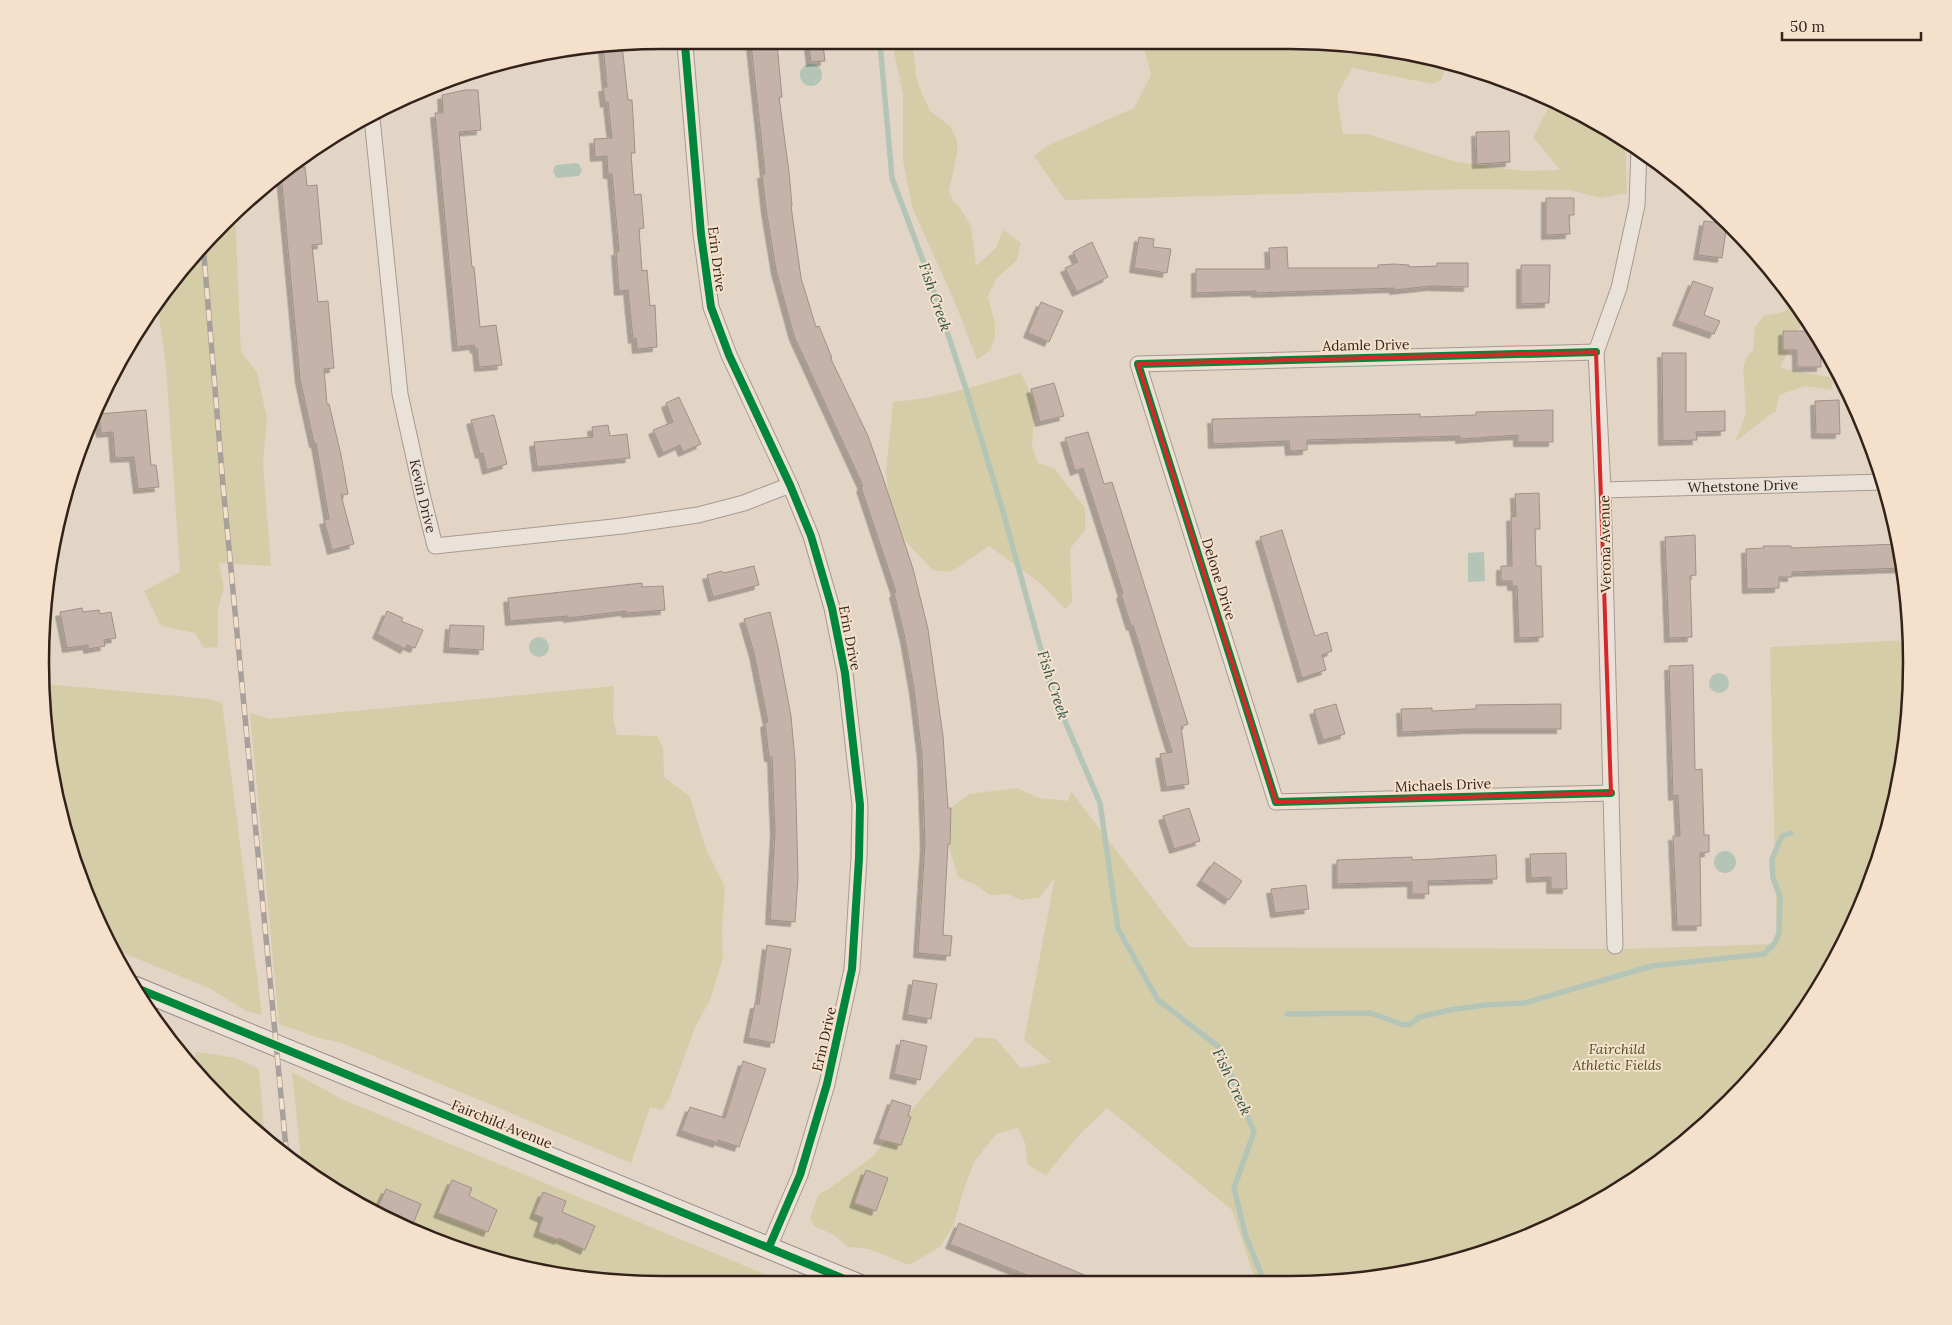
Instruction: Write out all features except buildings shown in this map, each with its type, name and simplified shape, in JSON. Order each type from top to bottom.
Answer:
[{"type":"main road","name":"Fairchild Avenue","points":[[145,991],[838,1276]]},
{"type":"street","name":"Erin Drive","points":[[685,49],[701,234],[711,307],[729,355],[790,485],[811,536],[832,608],[845,673],[857,765],[860,806],[859,858],[852,969],[826,1084],[800,1176],[769,1247]]},
{"type":"street","name":"Kevin Drive","points":[[372,122],[400,394],[435,546],[622,526],[698,515],[744,503],[790,485]]},
{"type":"street","name":"Verona Avenue","points":[[1615,946],[1603,490],[1596,352],[1619,288],[1637,205],[1639,158]]},
{"type":"street","name":"Adamle Drive","points":[[1138,364],[1596,352]]},
{"type":"street","name":"Delone Drive","points":[[1138,364],[1276,802]]},
{"type":"street","name":"Whetstone Drive","points":[[1603,490],[1876,482]]},
{"type":"street","name":"Michaels Drive","points":[[1276,802],[1611,792]]},
{"type":"highlighted area","points":[[1596,352],[1611,793],[1276,802],[1138,364]]},
{"type":"green space","points":[[893,49],[914,49],[916,77],[930,111],[951,127],[957,141],[957,153],[949,191],[954,203],[959,206],[971,226],[976,266],[996,248],[1003,230],[1021,243],[1017,260],[996,279],[988,296],[995,324],[995,338],[990,350],[977,360],[956,305],[912,207],[903,160],[903,94]]},
{"type":"green space","points":[[1144,49],[1330,50],[1370,54],[1444,69],[1441,80],[1433,84],[1352,68],[1337,95],[1343,134],[1367,134],[1457,162],[1522,171],[1560,170],[1533,137],[1549,107],[1596,131],[1625,149],[1627,193],[1601,198],[1569,190],[1468,189],[1065,200],[1034,156],[1047,146],[1134,108],[1151,75]]},
{"type":"green space","points":[[235,223],[241,352],[257,372],[267,419],[263,463],[271,566],[219,563],[224,587],[218,609],[218,647],[204,648],[195,633],[161,626],[144,591],[180,572],[166,367],[158,313],[201,258]]},
{"type":"green space","points":[[1789,308],[1801,324],[1780,368],[1833,378],[1831,390],[1805,386],[1779,395],[1776,412],[1772,413],[1735,442],[1746,414],[1743,368],[1747,357],[1753,350],[1755,327],[1764,316],[1783,312]]},
{"type":"green space","points":[[1021,373],[1035,403],[1032,448],[1038,463],[1054,468],[1085,508],[1085,530],[1070,549],[1072,602],[1065,609],[1040,583],[989,546],[951,572],[933,570],[892,527],[886,471],[893,402],[942,395]]},
{"type":"green space","name":"Fairchild Athletic Fields","points":[[1902,640],[1902,703],[1898,743],[1882,821],[1871,860],[1857,897],[1821,969],[1800,1003],[1751,1067],[1694,1124],[1630,1173],[1596,1194],[1524,1230],[1487,1244],[1448,1255],[1370,1271],[1330,1275],[1254,1276],[1232,1210],[1107,1108],[1078,1136],[1046,1175],[1028,1165],[1025,1143],[1018,1128],[996,1134],[974,1162],[953,1226],[940,1247],[909,1265],[869,1249],[848,1247],[834,1235],[814,1226],[810,1218],[819,1194],[871,1158],[976,1037],[996,1039],[1021,1068],[1051,1062],[1024,1040],[1055,877],[1040,897],[1021,900],[1008,894],[990,895],[978,886],[958,877],[949,847],[951,808],[969,794],[1017,788],[1039,798],[1068,801],[1071,791],[1189,947],[1619,949],[1777,944],[1770,647]]},
{"type":"green space","points":[[50,684],[210,699],[222,703],[262,1015],[246,1011],[209,988],[122,953],[112,934],[81,860],[70,821],[54,743]]},
{"type":"green space","points":[[614,686],[613,719],[617,735],[657,736],[663,747],[664,777],[690,797],[706,849],[725,887],[722,932],[723,958],[710,1000],[695,1027],[669,1099],[662,1110],[650,1107],[631,1163],[342,1043],[319,1038],[279,1024],[250,713],[269,719]]},
{"type":"green space","points":[[197,1052],[236,1058],[259,1069],[264,1129],[229,1096],[194,1058]]},
{"type":"green space","points":[[292,1072],[344,1100],[769,1276],[622,1275],[582,1271],[504,1255],[465,1244],[391,1213],[356,1194],[301,1158]]},
{"type":"shaded area","points":[[811,64],[821,71],[822,75],[815,85],[811,86],[801,79],[800,75],[807,65]]},
{"type":"shaded area","points":[[579,164],[582,170],[579,176],[556,178],[553,170],[556,165]]},
{"type":"shaded area","points":[[1484,552],[1485,581],[1468,582],[1468,553]]},
{"type":"shaded area","points":[[539,637],[546,640],[549,647],[546,654],[539,657],[532,654],[529,647],[532,640]]},
{"type":"shaded area","points":[[1719,673],[1726,676],[1729,683],[1726,690],[1719,693],[1712,690],[1709,683],[1712,676]]},
{"type":"shaded area","points":[[1725,851],[1733,854],[1736,862],[1733,870],[1725,873],[1717,870],[1714,862],[1717,854]]},
{"type":"waterway","name":"Fish Creek","points":[[881,49],[892,178],[928,274],[967,392],[1002,508],[1053,693],[1100,803],[1118,929],[1158,1000],[1219,1047],[1254,1132],[1234,1188],[1246,1237],[1262,1276]]},
{"type":"waterway","points":[[1287,1014],[1371,1013],[1403,1025],[1410,1024],[1420,1017],[1450,1010],[1485,1005],[1524,1003],[1652,966],[1764,954],[1775,943],[1779,933],[1780,896],[1773,878],[1772,859],[1782,836],[1791,833]]},
{"type":"railway","points":[[204,255],[223,485],[286,1146]]},
{"type":"cycle path","points":[[685,49],[701,234],[711,307],[729,355],[790,485],[811,536],[832,608],[845,673],[860,805],[859,858],[852,969],[827,1084],[800,1175],[769,1247]]},
{"type":"cycle path","points":[[1596,352],[1138,364],[1276,802],[1611,793]]},
{"type":"cycle path","points":[[145,991],[837,1276]]}]
